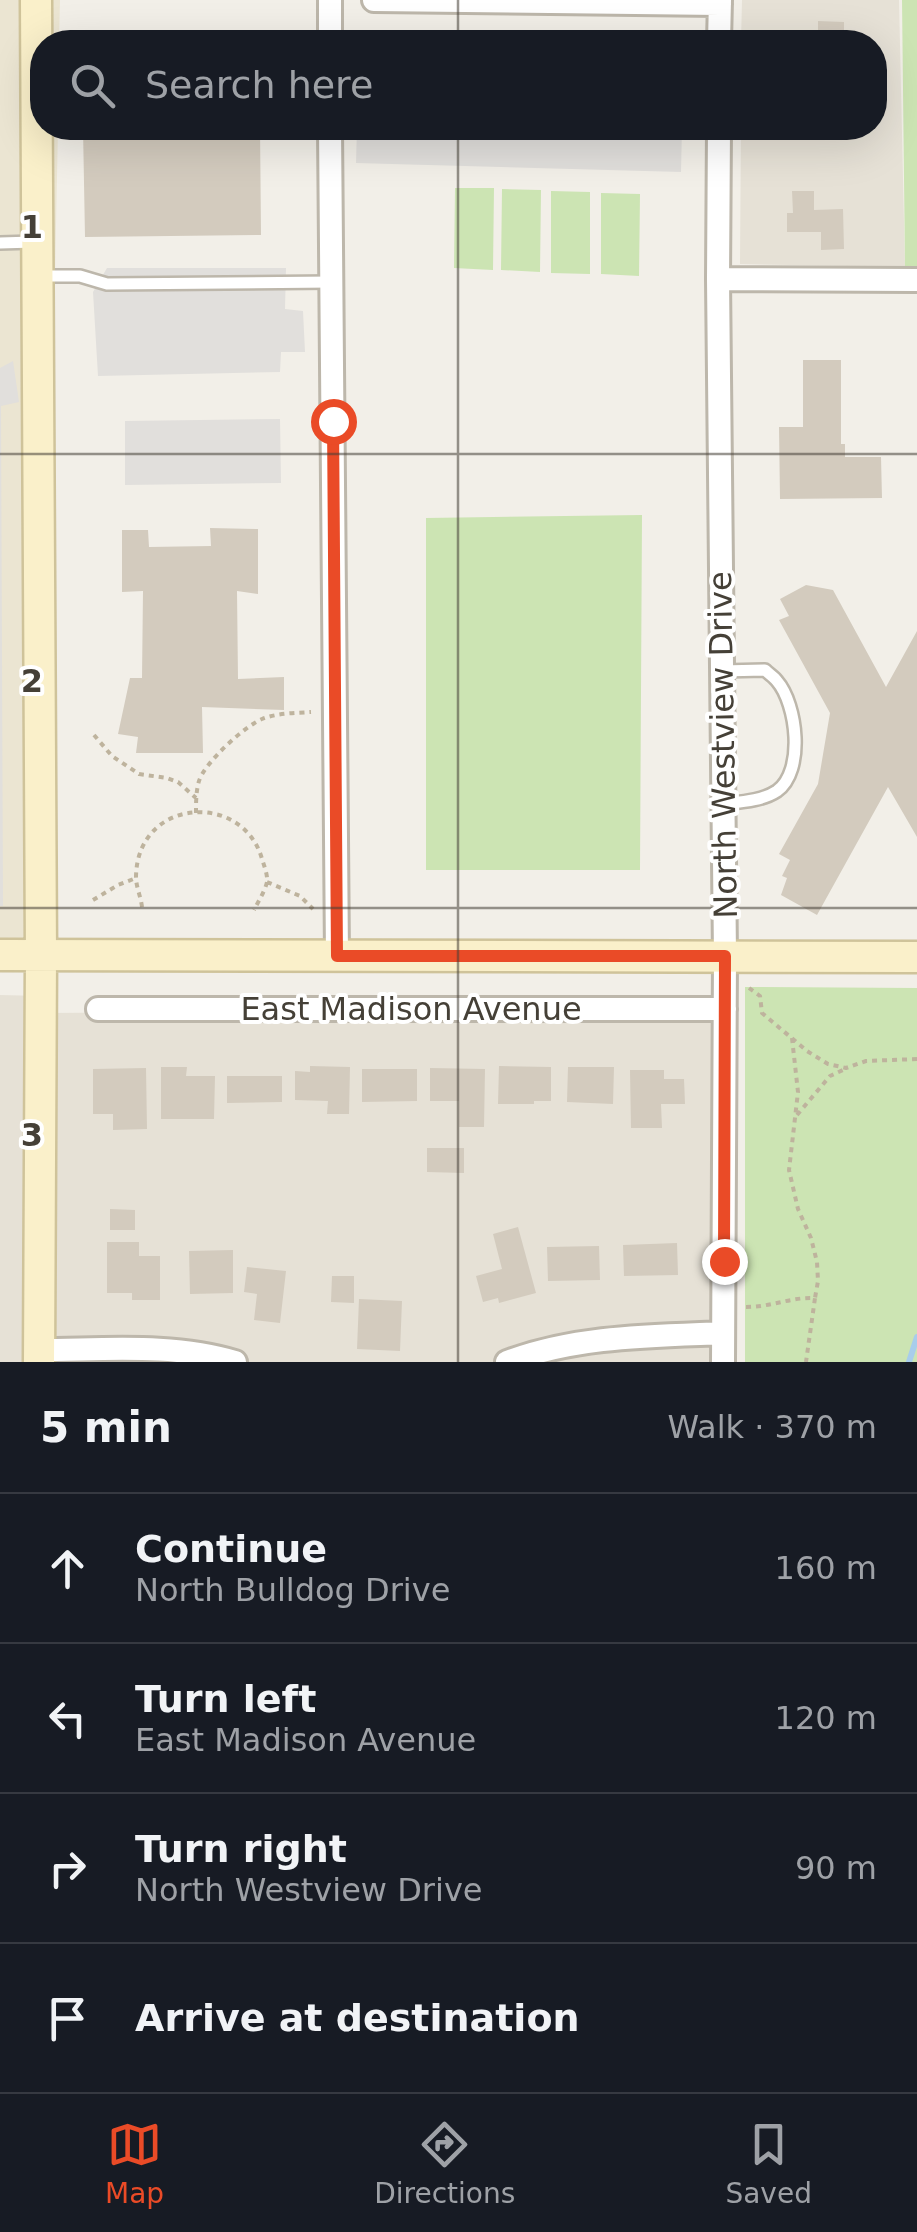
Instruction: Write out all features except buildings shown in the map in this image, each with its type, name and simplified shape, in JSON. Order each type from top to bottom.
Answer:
[{"type":"street","points":[[36,0],[36,30]]},
{"type":"street","points":[[330,0],[330,30]]},
{"type":"street","points":[[374,0],[720,2],[720,30]]},
{"type":"street","points":[[37,140],[40,1356],[158,1350],[235,1362]]},
{"type":"street","points":[[330,140],[337,956]]},
{"type":"street","name":"North Westview Drive","points":[[719,140],[724,1362]]},
{"type":"street","points":[[718,279],[917,280]]},
{"type":"street","name":"East Madison Avenue","points":[[0,955],[917,957]]},
{"type":"street","name":"East Madison Avenue","points":[[98,1009],[724,1009]]},
{"type":"street","points":[[507,1362],[560,1346],[602,1339],[724,1333]]},
{"type":"lane","points":[[0,243],[38,242]]},
{"type":"lane","points":[[38,276],[80,276],[107,284],[332,282]]},
{"type":"lane","points":[[722,671],[765,670],[778,681],[794,726],[795,741],[788,776],[775,792],[724,804]]},
{"type":"path","points":[[196,813],[200,776],[223,749],[261,719],[311,712]]},
{"type":"path","points":[[94,735],[112,756],[138,774],[178,782],[196,798]]},
{"type":"path","points":[[142,907],[136,878],[138,858],[150,834],[172,816],[196,813],[226,816],[259,848],[267,882],[254,910]]},
{"type":"path","points":[[93,900],[136,878]]},
{"type":"path","points":[[267,882],[300,896],[313,909]]},
{"type":"path","points":[[744,984],[760,996],[762,1013],[792,1038],[828,1064],[846,1068]]},
{"type":"path","points":[[792,1038],[798,1092],[789,1170],[810,1238],[818,1281],[806,1362]]},
{"type":"path","points":[[794,1119],[830,1076],[846,1068],[866,1062],[917,1059]]},
{"type":"path","points":[[739,1308],[815,1298]]},
{"type":"shaded area","points":[[0,0],[60,0],[59,30],[30,30],[30,140],[58,140],[41,955],[0,956]]},
{"type":"shaded area","points":[[742,0],[899,0],[905,267],[740,264],[741,140],[887,140],[887,30],[741,30]]},
{"type":"shaded area","points":[[357,140],[682,140],[681,172],[356,163]]},
{"type":"shaded area","points":[[107,268],[286,268],[285,309],[303,311],[305,352],[281,352],[280,372],[98,376],[93,292]]},
{"type":"shaded area","points":[[13,361],[19,402],[1,406],[0,906],[0,368]]},
{"type":"shaded area","points":[[280,419],[281,483],[125,485],[125,421]]},
{"type":"shaded area","points":[[0,995],[41,996],[41,1013],[725,1009],[724,1362],[0,1362]]},
{"type":"green space","points":[[902,0],[917,0],[917,267],[905,267]]},
{"type":"green space","points":[[455,188],[494,188],[493,270],[454,268]]},
{"type":"green space","points":[[502,189],[541,190],[540,272],[501,270]]},
{"type":"green space","points":[[551,191],[590,192],[590,274],[551,273]]},
{"type":"green space","points":[[601,193],[640,194],[639,276],[601,274]]},
{"type":"green space","points":[[642,515],[640,870],[426,870],[426,518]]},
{"type":"green space","points":[[745,987],[917,988],[917,1362],[745,1362]]},
{"type":"waterway","points":[[909,1362],[917,1337]]},
{"type":"route","points":[[333,421],[337,956],[725,956],[724,1261]]}]
